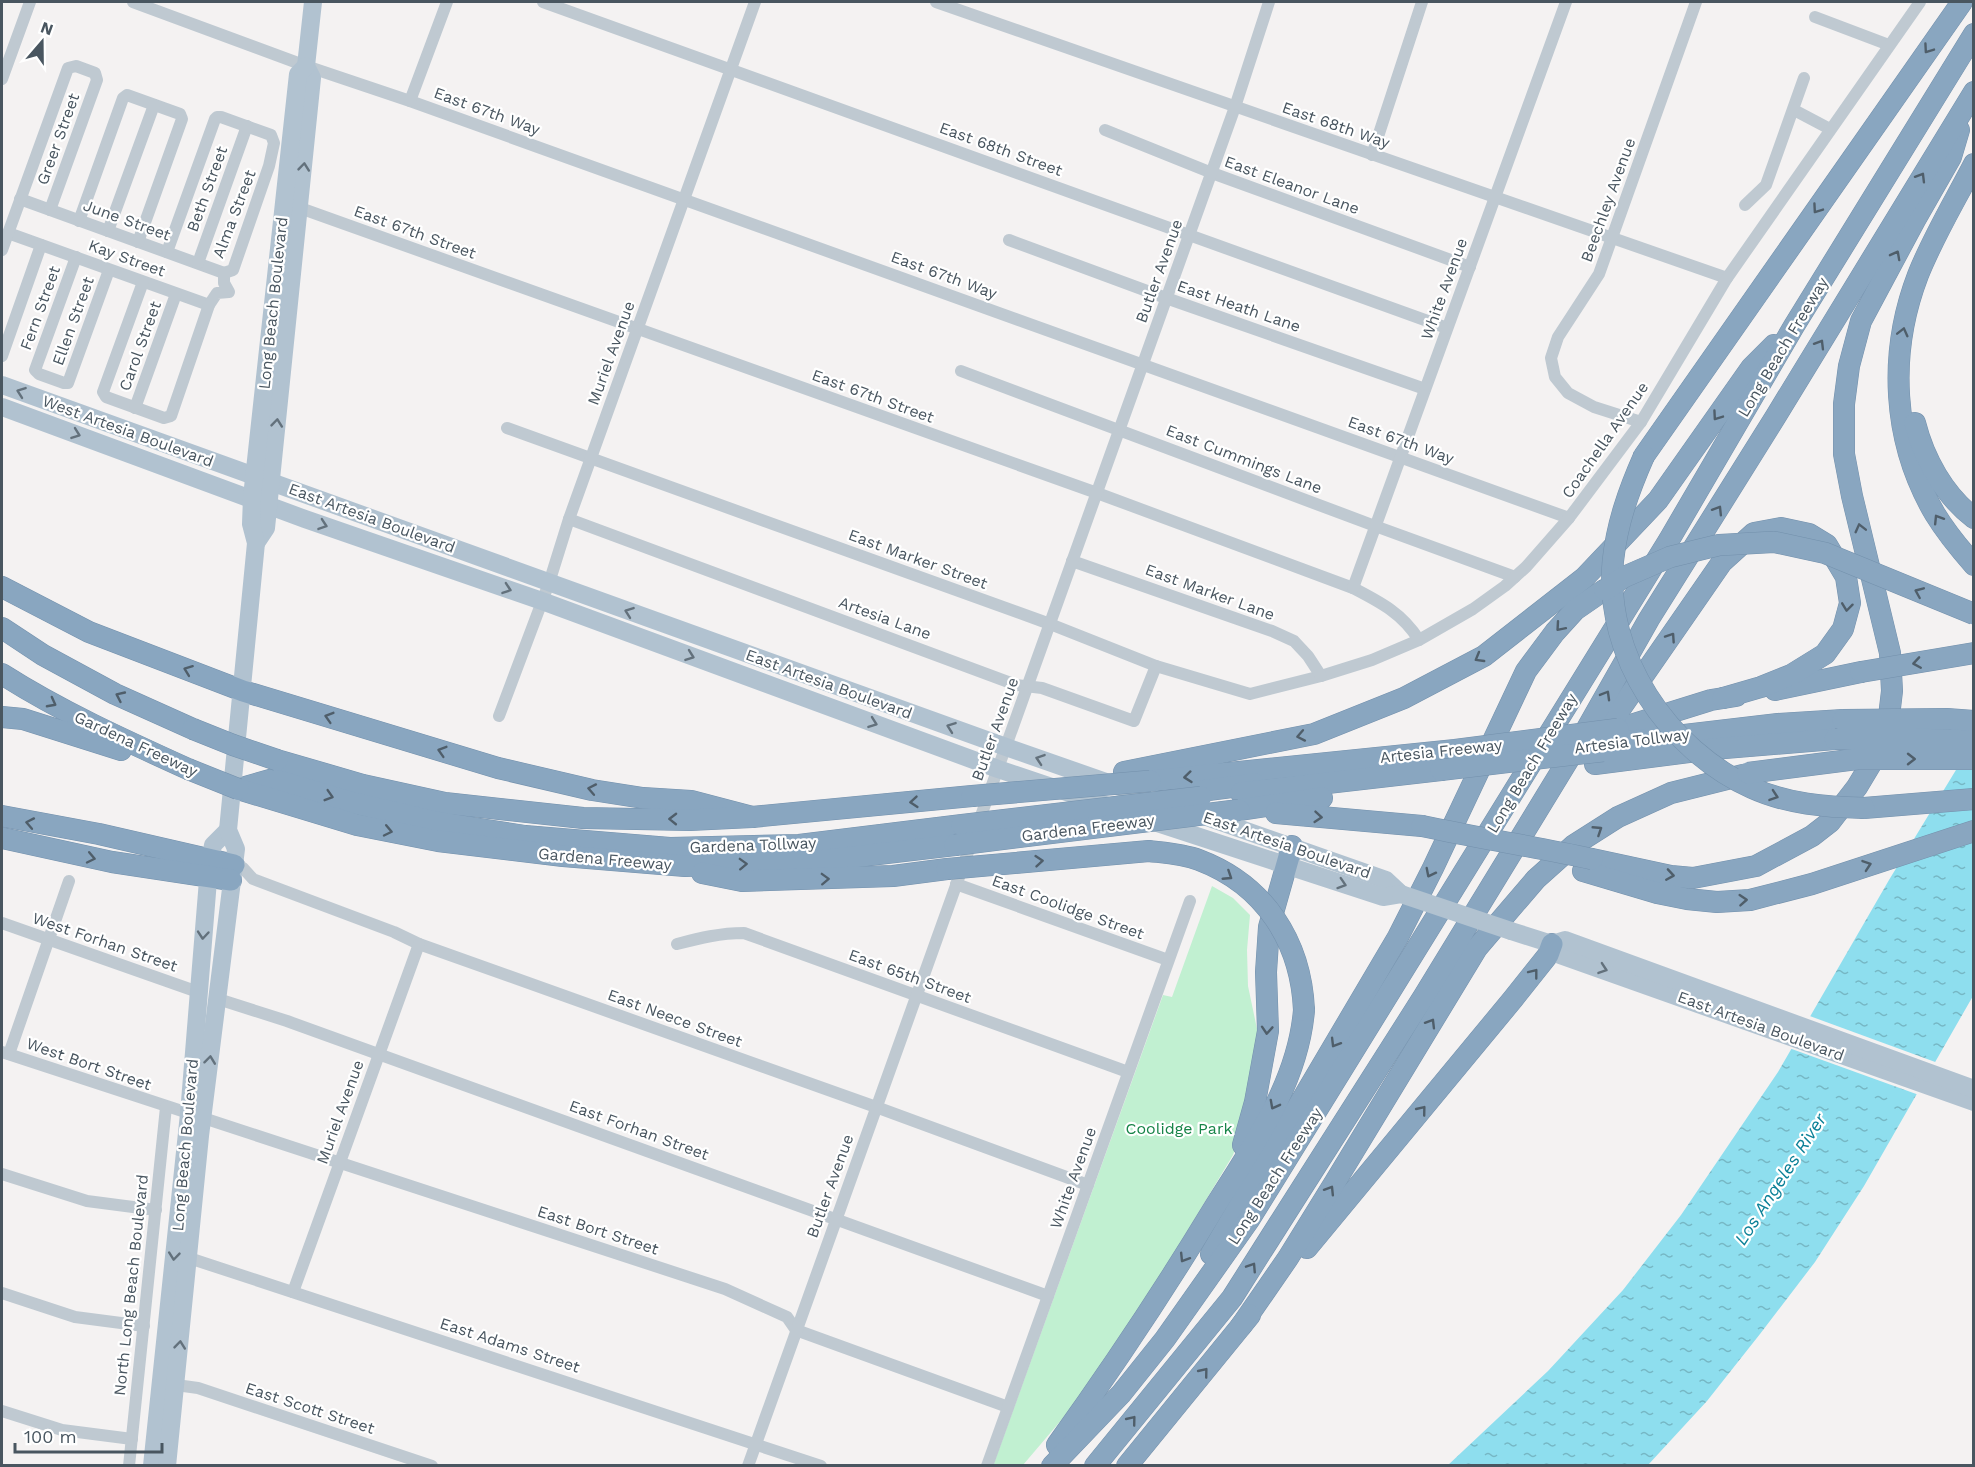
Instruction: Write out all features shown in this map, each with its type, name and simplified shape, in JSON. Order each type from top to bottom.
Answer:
[{"type":"highway","points":[[1962,2],[1644,456],[1628,493],[1618,529],[1613,563],[1614,597],[1620,630],[1631,665],[1649,698],[1672,731],[1725,774],[1754,789],[1785,800],[1827,807],[1864,808],[1974,799]]},
{"type":"highway","name":"Long Beach Freeway","points":[[1052,1466],[1121,1394],[1165,1339],[1249,1220],[1669,540],[1794,326],[1974,34]]},
{"type":"highway","points":[[1239,810],[1422,826],[1588,865],[1693,878],[1756,866],[1812,836],[1830,822],[1857,787],[1875,757],[1888,725],[1892,692],[1890,653],[1844,454],[1844,404],[1849,366],[1861,321],[1951,157],[1972,95]]},
{"type":"highway","name":"Long Beach Freeway","points":[[1095,1466],[1232,1298],[1424,996],[1581,739],[1649,619],[1972,95]]},
{"type":"highway","points":[[1974,164],[1918,276],[1900,341],[1898,394],[1903,434],[1915,471],[1934,512],[1950,537],[1974,565]]},
{"type":"highway","points":[[1052,788],[1314,734],[1404,698],[1484,656],[1584,578],[1658,500],[1751,368],[1794,326]]},
{"type":"highway","points":[[1899,358],[1919,440],[1930,465],[1946,490],[1974,518]]},
{"type":"highway","points":[[1424,996],[1441,978],[1511,864],[1722,562],[1754,533],[1781,528],[1809,534],[1827,545],[1846,577],[1850,603],[1844,629],[1825,654],[1791,675],[1723,698],[1606,747]]},
{"type":"highway","points":[[1165,1339],[1230,1218],[1398,937],[1526,671],[1555,632],[1575,610],[1624,577],[1670,558],[1719,545],[1774,542],[1825,553],[1974,614]]},
{"type":"highway","points":[[2,587],[89,632],[243,691],[498,768],[592,790],[643,798],[691,801],[752,817]]},
{"type":"highway","name":"Gardena Freeway","points":[[2,628],[43,655],[115,694],[233,745],[274,779],[357,825],[438,841],[563,856],[685,866],[819,861],[1239,810]]},
{"type":"highway","points":[[1723,698],[1974,653]]},
{"type":"highway","name":"Gardena Freeway","points":[[2,674],[104,731],[238,789],[274,779],[363,785],[445,803],[489,808],[583,818],[690,820],[752,817],[1052,788]]},
{"type":"highway","name":"Artesia Freeway","points":[[1239,810],[1445,766],[1606,747],[1713,749],[1918,708],[1974,711]]},
{"type":"highway","points":[[2,717],[23,719],[188,769]]},
{"type":"highway","points":[[1842,724],[1947,720],[1974,722]]},
{"type":"highway","points":[[1842,724],[1974,729]]},
{"type":"highway","name":"Artesia Freeway","points":[[1052,788],[1445,766],[1606,747],[1842,724],[1915,739],[1974,741]]},
{"type":"highway","points":[[1241,1326],[1329,1192],[1477,948],[1536,879],[1574,845],[1618,817],[1671,793],[1748,773],[1857,759],[1974,759]]},
{"type":"highway","name":"Gardena Tollway","points":[[489,808],[515,828],[637,840],[786,837],[964,821],[1445,766]]},
{"type":"highway","name":"Gardena Tollway","points":[[274,779],[354,803],[441,823],[525,836],[670,848],[799,845],[964,821]]},
{"type":"highway","points":[[2,816],[99,834],[232,873]]},
{"type":"highway","points":[[1588,865],[1657,893],[1717,902],[1750,900],[1812,884],[1974,831]]},
{"type":"highway","points":[[2,838],[112,862],[209,868]]},
{"type":"highway","points":[[685,866],[707,875],[742,881],[893,876],[952,877],[1149,851],[1177,854],[1199,860],[1221,870],[1242,885],[1263,902],[1284,931],[1298,964],[1303,987],[1304,1011],[1302,1036],[1288,1079],[1248,1155],[1167,1285],[1112,1368],[1041,1466]]},
{"type":"highway","points":[[1219,1201],[1242,1152],[1255,1102],[1268,1031],[1266,972],[1269,927],[1289,856]]},
{"type":"highway","points":[[1127,1466],[1513,999],[1548,955],[1552,944]]},
{"type":"main road","name":"Long Beach Boulevard","points":[[262,479],[300,208],[312,78],[306,66],[313,2]]},
{"type":"main road","name":"Long Beach Boulevard","points":[[152,1466],[196,1116],[218,999],[236,849],[228,830],[256,543],[266,528],[260,501],[298,74],[306,66]]},
{"type":"main road","name":"West Artesia Boulevard","points":[[2,385],[262,479]]},
{"type":"main road","name":"West Artesia Boulevard","points":[[2,407],[260,501]]},
{"type":"main road","name":"East Artesia Boulevard","points":[[262,479],[1006,747],[1289,856]]},
{"type":"main road","name":"East Artesia Boulevard","points":[[260,501],[542,601],[998,769],[1289,856],[1386,880],[1401,894],[1552,944],[1565,940],[1974,1102]]},
{"type":"main road","name":"Long Beach Boulevard","points":[[167,1466],[189,1258],[196,1116],[198,992],[209,868],[213,845],[228,830]]},
{"type":"main road","name":"East Artesia Boulevard","points":[[1745,1013],[1974,1089]]},
{"type":"street","points":[[2,79],[30,2]]},
{"type":"street","name":"East 67th Way","points":[[133,2],[1569,518]]},
{"type":"street","points":[[410,101],[447,2]]},
{"type":"street","name":"East 68th Street","points":[[543,2],[1447,328]]},
{"type":"street","name":"Muriel Avenue","points":[[499,716],[549,583],[569,519],[755,2]]},
{"type":"street","name":"East 68th Way","points":[[936,2],[1727,278]]},
{"type":"street","name":"Butler Avenue","points":[[748,1466],[916,996],[952,877],[1006,747],[1212,173],[1269,2]]},
{"type":"street","points":[[1372,155],[1422,2]]},
{"type":"street","name":"White Avenue","points":[[1353,588],[1566,2]]},
{"type":"street","name":"Beechley Avenue","points":[[1641,423],[1594,407],[1568,393],[1555,377],[1551,358],[1558,337],[1599,274],[1696,2]]},
{"type":"street","name":"Coachella Avenue","points":[[1321,676],[1372,660],[1419,640],[1473,609],[1515,577],[1569,518],[1641,423],[1727,278],[1920,2]]},
{"type":"street","points":[[1815,18],[1889,45]]},
{"type":"street","name":"Greer Street","points":[[20,199],[68,68],[76,66],[95,73],[97,80],[50,210]]},
{"type":"street","points":[[1745,205],[1766,185],[1804,78]]},
{"type":"street","points":[[79,220],[123,98],[127,96],[180,114],[182,119],[138,242]]},
{"type":"street","points":[[108,231],[154,105]]},
{"type":"street","points":[[1794,110],[1830,129]]},
{"type":"street","points":[[167,252],[214,119],[218,117],[247,126]]},
{"type":"street","name":"Alma Street","points":[[209,305],[217,293],[229,292],[224,283],[224,273],[233,270],[269,166],[274,143],[271,135],[247,126]]},
{"type":"street","name":"Beth Street","points":[[198,263],[247,126]]},
{"type":"street","name":"East Eleanor Lane","points":[[1105,130],[1212,173],[1470,267]]},
{"type":"street","points":[[2,250],[20,199]]},
{"type":"street","name":"June Street","points":[[20,199],[224,273]]},
{"type":"street","name":"East 67th Street","points":[[300,208],[1096,493],[1353,588],[1386,605],[1409,625],[1419,640]]},
{"type":"street","name":"Kay Street","points":[[8,233],[209,305]]},
{"type":"street","name":"East Heath Lane","points":[[1009,240],[1425,389]]},
{"type":"street","points":[[2,356],[41,245]]},
{"type":"street","name":"Fern Street","points":[[68,383],[39,374],[35,370],[76,257]]},
{"type":"street","name":"Ellen Street","points":[[68,383],[109,270]]},
{"type":"street","points":[[143,282],[103,392],[106,397],[135,408],[164,418],[171,416],[209,305]]},
{"type":"street","name":"Carol Street","points":[[135,408],[176,294]]},
{"type":"street","name":"East Cummings Lane","points":[[961,370],[1515,577]]},
{"type":"street","name":"East Marker Street","points":[[507,428],[1050,624],[1156,666],[1250,694],[1321,676]]},
{"type":"street","name":"Artesia Lane","points":[[569,519],[1027,687],[1042,688],[1134,721],[1156,666]]},
{"type":"street","name":"East Marker Lane","points":[[1072,561],[1272,631],[1294,641],[1308,656],[1321,676]]},
{"type":"street","name":"East Neece Street","points":[[232,873],[243,868],[253,879],[394,932],[419,944],[1088,1185]]},
{"type":"street","name":"East Coolidge Street","points":[[952,877],[1168,960]]},
{"type":"street","points":[[5,1053],[69,881]]},
{"type":"street","name":"White Avenue","points":[[987,1466],[1190,901]]},
{"type":"street","name":"West Forhan Street","points":[[2,923],[198,992]]},
{"type":"street","name":"East 65th Street","points":[[677,944],[722,933],[744,933],[1128,1072]]},
{"type":"street","name":"Muriel Avenue","points":[[293,1292],[419,944]]},
{"type":"street","name":"East Forhan Street","points":[[218,999],[379,1054],[1048,1296]]},
{"type":"street","name":"West Bort Street","points":[[5,1053],[166,1107]]},
{"type":"street","name":"East Bort Street","points":[[166,1107],[725,1289],[787,1317],[796,1330],[1008,1407]]},
{"type":"street","name":"North Long Beach Boulevard","points":[[129,1466],[166,1107]]},
{"type":"street","points":[[2,1174],[87,1201],[156,1210]]},
{"type":"street","name":"East Adams Street","points":[[189,1258],[821,1466]]},
{"type":"street","points":[[2,1293],[75,1317],[144,1326]]},
{"type":"street","name":"East Scott Street","points":[[176,1385],[198,1388],[432,1466]]},
{"type":"street","points":[[2,1411],[62,1430],[132,1439]]},
{"type":"green space","name":"Coolidge Park","points":[[1212,886],[1233,898],[1250,915],[1247,950],[1248,986],[1261,1048],[1255,1093],[1233,1155],[1119,1345],[1063,1418],[1023,1465],[993,1466],[1163,995],[1172,997]]},
{"type":"water","name":"Los Angeles River","points":[[1973,742],[1973,996],[1864,1186],[1815,1262],[1707,1401],[1648,1465],[1447,1466],[1548,1371],[1623,1290],[1681,1215],[1778,1072],[1889,880]]},
{"type":"pier","points":[[1807,1015],[1938,1063],[1919,1095],[1789,1048]]}]
